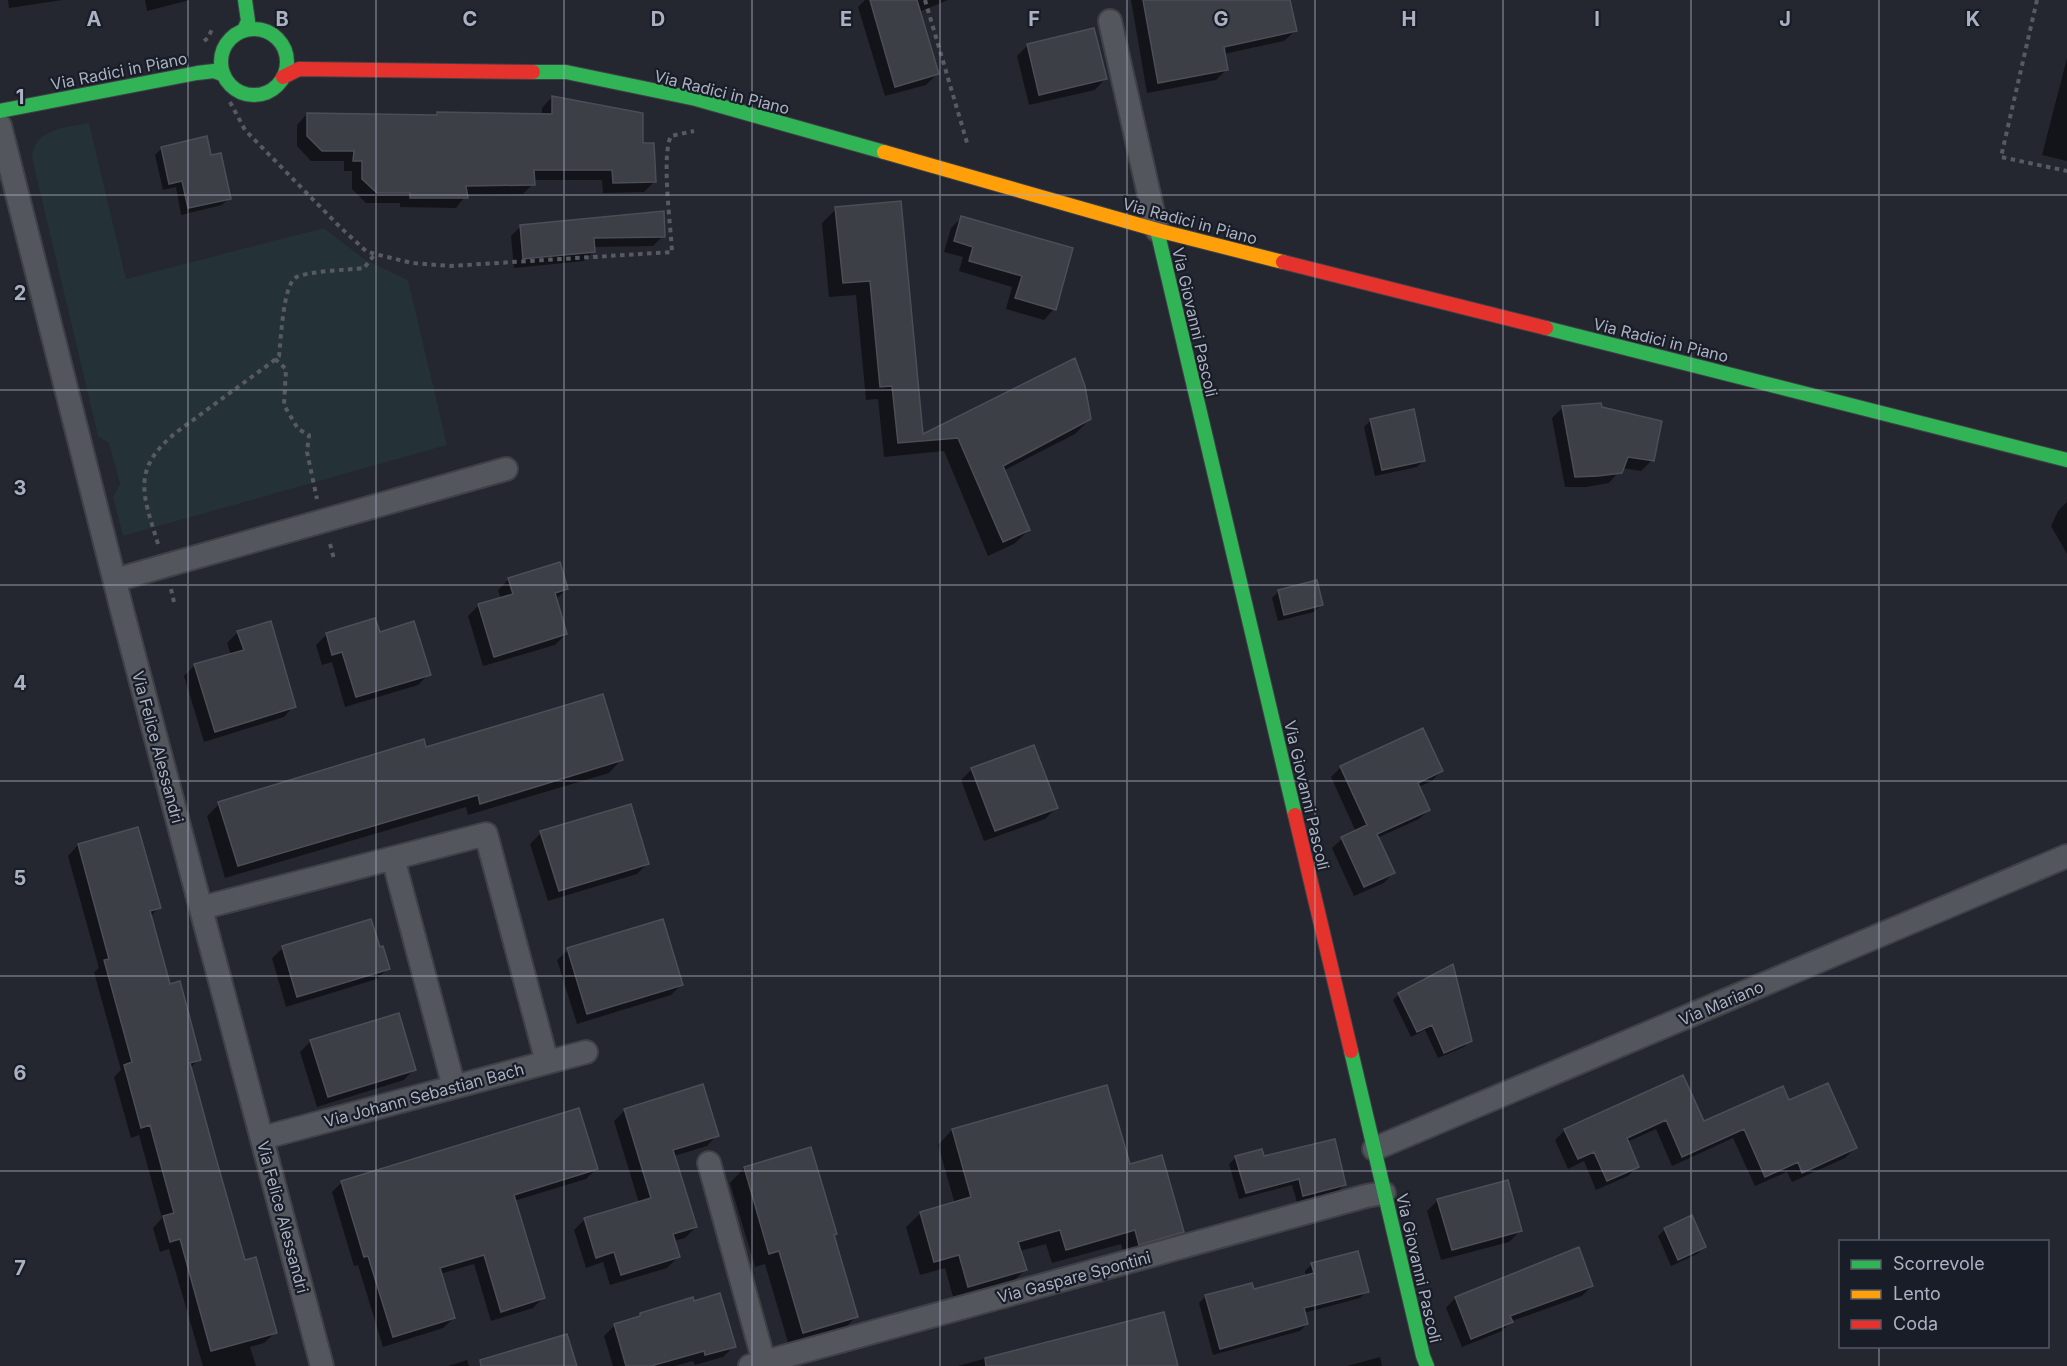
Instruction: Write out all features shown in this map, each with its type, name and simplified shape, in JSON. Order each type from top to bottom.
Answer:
[{"type":"street","points":[[245,0],[250,26]]},
{"type":"street","points":[[1110,21],[1157,230]]},
{"type":"street","points":[[224,75],[210,70],[221,58],[227,43],[233,36],[250,26],[268,32],[278,39],[287,60],[283,77]]},
{"type":"street","points":[[221,58],[224,75],[228,82],[240,92],[256,95],[271,90],[283,77],[299,69],[287,60]]},
{"type":"street","name":"Via Radici in Piano","points":[[299,69],[566,72],[696,99],[1157,230],[2067,460]]},
{"type":"street","name":"Via Radici in Piano","points":[[0,111],[210,70]]},
{"type":"street","name":"Via Felice Alessandri","points":[[0,126],[115,580],[322,1366]]},
{"type":"street","name":"Via Giovanni Pascoli","points":[[1157,230],[1384,1193],[1427,1366]]},
{"type":"street","points":[[115,580],[506,469]]},
{"type":"street","points":[[201,908],[486,834],[547,1062]]},
{"type":"street","name":"Via Mariano","points":[[1374,1149],[2067,856]]},
{"type":"street","points":[[393,858],[454,1087]]},
{"type":"street","name":"Via Johann Sebastian Bach","points":[[262,1138],[586,1052]]},
{"type":"street","name":"Via Gaspare Spontini","points":[[709,1163],[757,1364],[1354,1199],[1384,1193]]},
{"type":"path","points":[[925,0],[978,180]]},
{"type":"path","points":[[2037,0],[2001,157],[2067,171]]},
{"type":"path","points":[[230,100],[245,130],[340,227],[366,250],[412,263],[450,266],[672,252],[668,142],[671,136],[681,133],[692,130],[700,133]]},
{"type":"path","points":[[154,532],[143,492],[146,473],[154,456],[178,431],[279,356],[290,284],[296,277],[308,274],[364,268],[375,254]]},
{"type":"path","points":[[275,359],[286,369],[284,405],[297,429],[309,435],[308,452],[314,488]]},
{"type":"shaded area","points":[[89,123],[126,279],[324,228],[364,259],[408,280],[447,445],[123,536],[113,497],[120,484],[109,443],[98,436],[32,158],[34,148],[45,135],[61,128]]},
{"type":"building","points":[[870,0],[917,0],[939,74],[895,87]]},
{"type":"building","points":[[1143,0],[1290,0],[1297,31],[1224,47],[1228,70],[1158,83]]},
{"type":"building","points":[[1094,28],[1107,79],[1039,95],[1027,44]]},
{"type":"building","points":[[552,96],[643,113],[643,143],[654,143],[656,182],[613,183],[612,170],[534,170],[535,185],[466,186],[468,198],[410,198],[410,193],[377,193],[362,179],[362,161],[353,161],[354,151],[322,151],[307,136],[307,113],[552,114]]},
{"type":"building","points":[[207,136],[211,155],[221,153],[231,199],[188,208],[182,181],[169,184],[161,147]]},
{"type":"building","points":[[901,201],[923,434],[1075,358],[1085,386],[1091,419],[1003,466],[1030,530],[1003,542],[958,438],[898,443],[892,386],[880,387],[870,281],[843,283],[835,207]]},
{"type":"building","points":[[664,211],[665,237],[594,238],[595,252],[523,259],[520,225]]},
{"type":"building","points":[[961,216],[1073,248],[1056,310],[1015,298],[1022,276],[969,261],[973,247],[954,241]]},
{"type":"building","points":[[1601,403],[1602,407],[1662,421],[1654,461],[1628,457],[1622,473],[1575,477],[1562,406]]},
{"type":"building","points":[[1414,409],[1425,461],[1382,470],[1370,419]]},
{"type":"building","points":[[560,562],[568,589],[555,593],[567,634],[494,657],[478,604],[513,594],[508,578]]},
{"type":"building","points":[[1317,580],[1323,605],[1284,615],[1278,590]]},
{"type":"building","points":[[375,618],[380,632],[414,621],[431,675],[356,697],[342,652],[332,655],[326,633]]},
{"type":"building","points":[[271,621],[296,707],[215,732],[194,664],[244,650],[237,631]]},
{"type":"building","points":[[603,694],[623,760],[480,804],[478,795],[238,866],[218,802],[424,739],[426,747]]},
{"type":"building","points":[[1423,728],[1443,771],[1418,783],[1430,810],[1377,834],[1395,873],[1364,887],[1341,837],[1367,825],[1340,766]]},
{"type":"building","points":[[1034,745],[1058,808],[995,831],[971,768]]},
{"type":"building","points":[[631,804],[649,864],[559,891],[540,831]]},
{"type":"building","points":[[138,827],[161,908],[150,911],[170,984],[180,981],[201,1060],[190,1063],[215,1155],[245,1260],[256,1257],[277,1333],[211,1351],[180,1239],[170,1242],[163,1216],[174,1213],[150,1125],[141,1128],[124,1065],[132,1062],[104,960],[109,959],[78,844]]},
{"type":"building","points":[[371,919],[390,969],[297,997],[282,946]]},
{"type":"building","points":[[663,919],[683,985],[587,1014],[567,948]]},
{"type":"building","points":[[1453,964],[1472,1041],[1444,1053],[1432,1025],[1417,1032],[1398,993]]},
{"type":"building","points":[[399,1013],[416,1070],[328,1097],[310,1040]]},
{"type":"building","points":[[1683,1075],[1704,1121],[1783,1086],[1789,1100],[1828,1083],[1857,1148],[1802,1173],[1798,1162],[1765,1177],[1744,1129],[1682,1157],[1666,1120],[1627,1138],[1639,1167],[1607,1181],[1594,1152],[1578,1159],[1564,1129]]},
{"type":"building","points":[[703,1084],[719,1136],[673,1150],[697,1227],[673,1234],[680,1257],[621,1275],[614,1252],[596,1258],[584,1218],[651,1198],[624,1109]]},
{"type":"building","points":[[1107,1085],[1130,1164],[1162,1155],[1184,1232],[1139,1245],[1135,1230],[1066,1250],[1060,1230],[1018,1242],[1027,1270],[968,1287],[959,1255],[934,1262],[920,1212],[971,1197],[952,1129]]},
{"type":"building","points":[[579,1108],[598,1169],[514,1195],[545,1298],[501,1312],[484,1255],[440,1268],[455,1318],[393,1337],[368,1256],[364,1257],[341,1181]]},
{"type":"building","points":[[1335,1139],[1346,1185],[1303,1196],[1299,1179],[1246,1193],[1235,1156],[1262,1149],[1264,1156]]},
{"type":"building","points":[[811,1147],[837,1234],[834,1235],[858,1317],[803,1333],[779,1251],[769,1254],[744,1167]]},
{"type":"building","points":[[1508,1180],[1522,1231],[1452,1250],[1437,1199]]},
{"type":"building","points":[[1692,1215],[1706,1247],[1678,1260],[1664,1228]]},
{"type":"building","points":[[1579,1247],[1593,1286],[1510,1316],[1513,1322],[1471,1339],[1455,1297]]},
{"type":"building","points":[[1358,1251],[1369,1292],[1304,1308],[1308,1324],[1220,1349],[1205,1295],[1252,1283],[1254,1289],[1314,1273],[1311,1263]]},
{"type":"building","points":[[720,1293],[736,1347],[705,1355],[704,1351],[651,1366],[626,1366],[614,1324],[640,1316],[640,1313],[693,1297],[694,1301]]},
{"type":"building","points":[[1164,1312],[1178,1366],[986,1366],[985,1358]]},
{"type":"building","points":[[567,1334],[577,1366],[481,1366],[480,1360]]},
{"type":"traffic: fast","points":[[244,30],[248,21],[245,0]]},
{"type":"traffic: fast","points":[[254,29],[267,32],[277,39],[284,49],[287,62],[284,75],[277,85],[267,92],[254,95],[241,92],[231,85],[224,75],[221,62],[224,49],[231,39],[241,32],[254,29]]},
{"type":"traffic: fast","points":[[0,111],[197,73],[214,71],[224,75]]},
{"type":"traffic: fast","points":[[533,72],[566,72],[696,99],[884,152]]},
{"type":"traffic: fast","points":[[1157,230],[1295,815]]},
{"type":"traffic: fast","points":[[1546,328],[2067,460]]},
{"type":"traffic: fast","points":[[1351,1051],[1427,1366]]},
{"type":"traffic: slow","points":[[884,152],[1157,230],[1283,262]]},
{"type":"traffic: jam","points":[[283,77],[299,69],[533,72]]},
{"type":"traffic: jam","points":[[1283,262],[1546,328]]},
{"type":"traffic: jam","points":[[1295,815],[1351,1051]]}]
